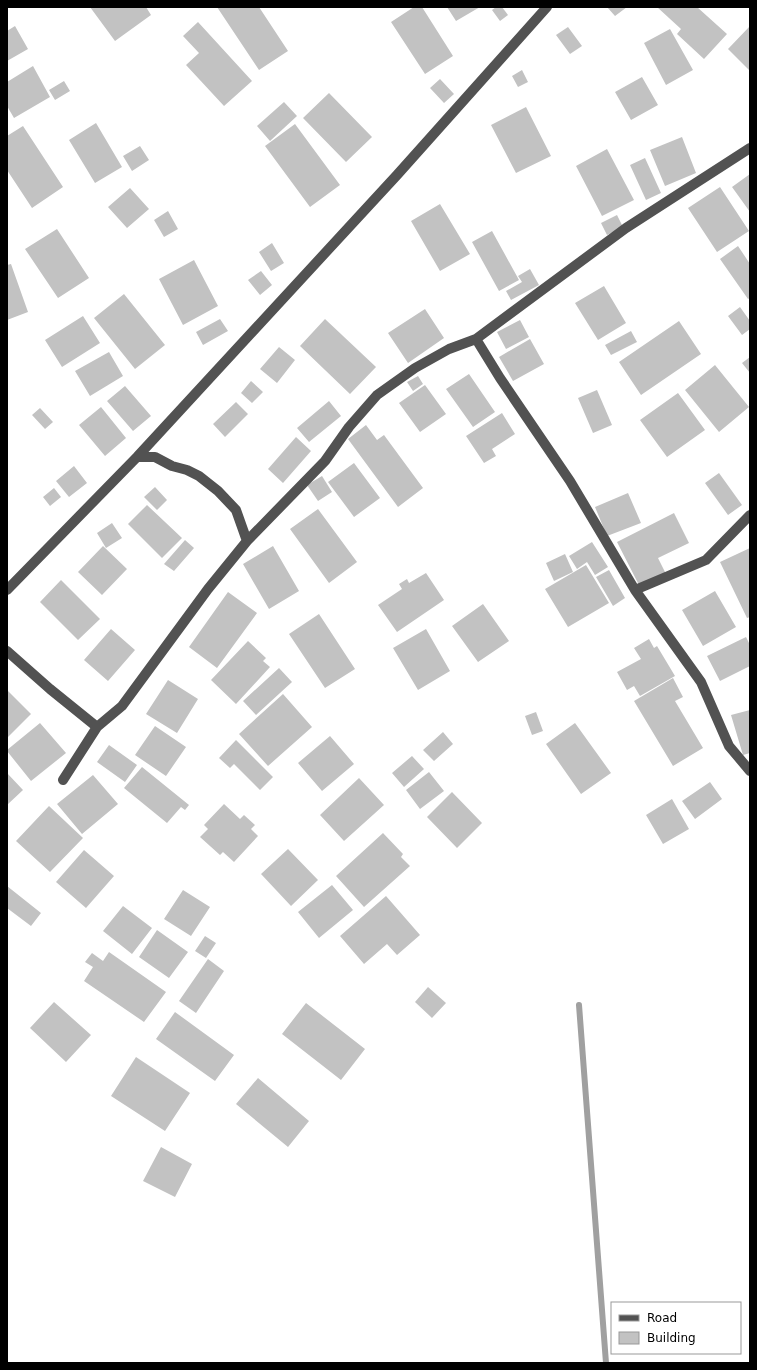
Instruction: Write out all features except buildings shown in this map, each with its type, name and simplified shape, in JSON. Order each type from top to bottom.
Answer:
[{"type":"street","points":[[7,590],[136,457],[397,175],[547,7]]},
{"type":"street","points":[[63,780],[97,727],[122,706],[208,589],[247,541],[325,461],[349,428],[378,395],[415,368],[448,349],[476,339],[626,228],[750,148]]},
{"type":"street","points":[[476,339],[500,378],[570,481],[635,590],[700,682],[729,746],[750,771]]},
{"type":"street","points":[[136,457],[155,456],[172,466],[187,470],[199,476],[218,491],[236,510],[247,541]]},
{"type":"street","points":[[635,590],[706,560],[750,515]]},
{"type":"street","points":[[7,651],[50,689],[97,727]]},
{"type":"waterway","points":[[579,1005],[606,1363]]}]
